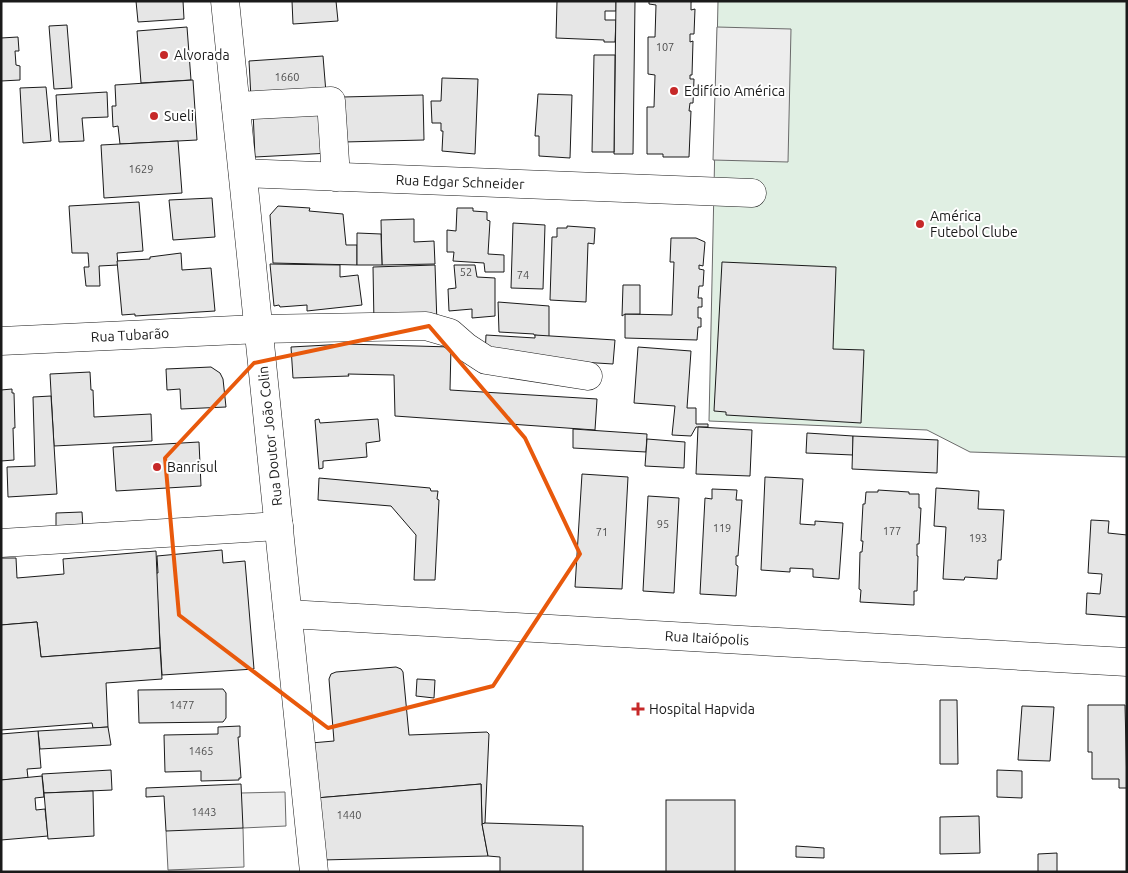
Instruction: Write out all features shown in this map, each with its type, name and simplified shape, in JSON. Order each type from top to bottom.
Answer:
[{"type":"main road","name":"Rua Doutor João Colin","points":[[225,1],[314,872]]},
{"type":"main road","points":[[236,106],[332,101],[336,177]]},
{"type":"main road","name":"Rua Edgar Schneider","points":[[242,173],[752,193]]},
{"type":"main road","name":"Rua Tubarão","points":[[1,341],[259,329],[426,326],[450,332],[466,347],[486,360],[588,376]]},
{"type":"main road","points":[[1,543],[279,526]]},
{"type":"main road","name":"Rua Itaiópolis","points":[[288,614],[1127,662]]},
{"type":"highlighted area","points":[[429,326],[525,438],[580,554],[493,686],[328,728],[179,615],[165,458],[254,363]]},
{"type":"green space","name":"América Futebol Clube","points":[[718,1],[1127,1],[1127,457],[970,452],[927,430],[709,421]]},
{"type":"shaded area","points":[[717,27],[791,29],[788,162],[713,160]]},
{"type":"shaded area","points":[[285,792],[286,826],[243,828],[244,867],[168,870],[166,831],[241,793]]},
{"type":"building","points":[[136,1],[183,1],[184,19],[138,22]]},
{"type":"building","points":[[292,1],[336,1],[338,21],[293,24]]},
{"type":"building","points":[[557,1],[616,1],[616,11],[605,11],[605,20],[616,20],[615,42],[556,38]]},
{"type":"building","points":[[616,1],[635,1],[633,154],[614,154]]},
{"type":"building","name":"Edifício América","points":[[649,1],[693,1],[691,2],[691,10],[695,9],[694,34],[690,34],[690,42],[693,41],[692,75],[690,75],[690,79],[694,79],[693,103],[690,103],[689,111],[691,111],[689,157],[663,157],[663,154],[647,154],[647,107],[654,107],[655,75],[648,74],[648,37],[655,37],[656,5],[649,4]]},
{"type":"building","points":[[67,25],[72,88],[54,89],[49,26]]},
{"type":"building","name":"Alvorada","points":[[187,27],[191,80],[141,83],[137,31]]},
{"type":"building","points":[[18,37],[19,51],[15,51],[16,65],[20,66],[20,80],[1,81],[1,38]]},
{"type":"building","points":[[594,55],[615,55],[614,152],[592,152]]},
{"type":"building","points":[[323,56],[326,93],[251,98],[249,61]]},
{"type":"building","points":[[442,78],[478,79],[475,154],[442,151],[443,131],[441,131],[441,123],[432,123],[431,101],[441,101]]},
{"type":"building","name":"Sueli","points":[[193,80],[197,140],[120,144],[118,126],[113,127],[112,106],[116,106],[115,85]]},
{"type":"building","points":[[46,87],[51,141],[23,143],[20,88]]},
{"type":"building","points":[[107,92],[108,117],[82,118],[84,141],[59,142],[56,95]]},
{"type":"building","points":[[538,94],[572,95],[570,158],[539,156],[539,136],[535,136]]},
{"type":"building","points":[[423,95],[424,140],[344,142],[343,97]]},
{"type":"building","points":[[327,107],[330,153],[255,157],[253,111]]},
{"type":"building","points":[[178,141],[182,193],[104,198],[101,145]]},
{"type":"building","points":[[212,198],[215,237],[173,240],[169,200]]},
{"type":"building","points":[[139,202],[143,251],[117,253],[118,265],[99,266],[100,286],[86,286],[84,267],[89,267],[88,253],[72,253],[69,206]]},
{"type":"building","points":[[278,206],[310,208],[309,211],[343,214],[346,245],[357,245],[357,265],[273,263],[270,215]]},
{"type":"building","points":[[457,208],[473,208],[473,211],[487,212],[487,220],[490,221],[488,254],[504,255],[504,272],[485,272],[484,263],[453,261],[454,252],[447,252],[447,230],[456,231]]},
{"type":"building","points":[[414,219],[414,242],[434,241],[435,264],[382,265],[381,220]]},
{"type":"building","points":[[513,223],[545,225],[543,289],[511,288]]},
{"type":"building","points":[[567,226],[595,228],[594,244],[588,243],[586,302],[550,300],[552,237],[557,237],[557,228],[567,228]]},
{"type":"building","points":[[357,233],[381,234],[382,265],[357,265]]},
{"type":"building","points":[[671,238],[696,238],[705,242],[703,266],[699,265],[699,269],[704,270],[703,286],[699,286],[698,298],[702,298],[702,307],[698,307],[698,318],[701,318],[701,327],[698,327],[697,340],[625,338],[625,314],[672,315],[674,262],[670,262]]},
{"type":"building","points":[[181,253],[182,270],[211,268],[215,311],[135,316],[135,314],[122,315],[117,261],[150,259],[150,257]]},
{"type":"building","points":[[722,262],[836,267],[833,349],[864,350],[861,423],[726,415],[726,412],[714,411]]},
{"type":"building","points":[[270,264],[340,265],[340,277],[358,275],[362,305],[307,311],[307,305],[274,306]]},
{"type":"building","points":[[435,265],[437,324],[374,324],[373,267]]},
{"type":"building","points":[[454,265],[475,265],[477,277],[495,278],[495,316],[472,318],[472,309],[449,311],[448,289],[456,288]]},
{"type":"building","points":[[623,285],[640,285],[640,314],[625,314],[622,316]]},
{"type":"building","points":[[498,302],[549,306],[549,337],[499,332]]},
{"type":"building","points":[[486,335],[535,338],[535,335],[615,340],[613,364],[485,356]]},
{"type":"building","points":[[346,344],[451,347],[450,390],[597,399],[595,430],[395,416],[394,375],[348,374],[349,376],[293,378],[291,347]]},
{"type":"building","points":[[638,347],[691,351],[687,408],[696,408],[696,424],[708,424],[708,427],[696,427],[691,436],[672,435],[675,406],[634,403]]},
{"type":"building","points":[[211,367],[220,373],[223,379],[226,407],[181,409],[180,389],[167,390],[166,369]]},
{"type":"building","points":[[90,372],[94,417],[151,414],[152,441],[54,446],[50,374]]},
{"type":"building","points":[[12,389],[12,393],[14,393],[15,428],[13,428],[14,460],[1,461],[1,390]]},
{"type":"building","points":[[51,396],[57,494],[8,497],[7,467],[35,466],[33,397]]},
{"type":"building","points":[[319,419],[320,423],[378,419],[380,441],[366,443],[367,457],[323,461],[323,468],[319,469],[315,420]]},
{"type":"building","points":[[698,427],[752,430],[750,476],[696,474]]},
{"type":"building","points":[[573,429],[647,434],[646,452],[573,448]]},
{"type":"building","points":[[807,433],[853,436],[853,455],[806,453]]},
{"type":"building","points":[[853,436],[938,440],[937,473],[852,469]]},
{"type":"building","points":[[647,439],[685,442],[684,468],[645,466]]},
{"type":"building","name":"Banrisul","points":[[199,442],[201,486],[116,491],[113,447]]},
{"type":"building","points":[[582,474],[628,477],[622,589],[575,587]]},
{"type":"building","points":[[765,477],[803,479],[800,524],[815,525],[815,521],[843,523],[839,579],[813,577],[813,569],[790,568],[790,572],[761,570]]},
{"type":"building","points":[[319,478],[430,488],[431,491],[438,491],[435,580],[414,580],[416,535],[391,506],[318,500]]},
{"type":"building","points":[[936,488],[979,491],[978,509],[1004,510],[1001,560],[998,560],[997,579],[965,577],[964,580],[943,579],[946,527],[934,526]]},
{"type":"building","points":[[712,489],[737,490],[736,500],[742,500],[738,556],[736,556],[736,565],[738,566],[736,596],[700,594],[705,498],[712,499]]},
{"type":"building","points":[[878,490],[919,494],[919,508],[921,508],[919,544],[917,544],[917,591],[914,591],[914,605],[860,602],[860,552],[862,552],[863,541],[861,541],[863,504],[865,504],[866,492],[878,492]]},
{"type":"building","points":[[648,496],[679,498],[674,593],[643,591]]},
{"type":"building","points":[[82,512],[83,529],[56,530],[56,513]]},
{"type":"building","points":[[1091,520],[1109,521],[1108,533],[1127,535],[1127,617],[1086,614],[1087,593],[1100,594],[1102,574],[1088,573]]},
{"type":"building","points":[[222,550],[223,563],[245,561],[254,669],[162,675],[156,573],[158,573],[157,556]]},
{"type":"building","points":[[156,551],[160,648],[41,657],[37,622],[1,625],[1,558],[16,558],[17,578],[64,574],[63,559]]},
{"type":"building","points":[[37,622],[41,657],[160,648],[162,679],[106,683],[108,727],[93,728],[92,723],[1,730],[1,625]]},
{"type":"building","points":[[396,667],[403,672],[409,735],[487,732],[489,734],[485,823],[482,824],[481,784],[316,798],[311,743],[334,741],[329,679],[331,674]]},
{"type":"building","points":[[417,679],[435,680],[434,698],[416,696]]},
{"type":"building","points":[[223,689],[226,693],[226,718],[223,722],[139,723],[138,690]]},
{"type":"building","points":[[940,700],[957,700],[958,764],[940,764]]},
{"type":"building","points":[[1088,705],[1125,705],[1127,788],[1119,788],[1119,779],[1092,779],[1092,752],[1088,752]]},
{"type":"building","points":[[1022,706],[1054,707],[1050,761],[1018,760]]},
{"type":"building","points":[[240,726],[240,737],[238,737],[241,778],[239,780],[201,781],[201,771],[165,772],[164,735],[218,734],[218,727]]},
{"type":"building","points":[[108,727],[111,745],[40,749],[38,731]]},
{"type":"building","points":[[38,731],[41,768],[27,769],[28,778],[1,780],[1,734]]},
{"type":"building","points":[[111,770],[112,790],[44,793],[42,774]]},
{"type":"building","points":[[997,770],[1022,771],[1022,798],[997,797]]},
{"type":"building","points":[[42,776],[44,797],[35,798],[36,810],[45,809],[48,836],[1,840],[1,780]]},
{"type":"building","points":[[241,784],[243,828],[166,831],[164,796],[146,797],[146,788]]},
{"type":"building","points":[[481,784],[482,824],[488,856],[321,860],[316,798]]},
{"type":"building","points":[[93,791],[94,836],[48,839],[44,793]]},
{"type":"building","points":[[666,800],[735,800],[735,872],[666,872]]},
{"type":"building","points":[[979,816],[980,853],[940,854],[940,817]]},
{"type":"building","points":[[482,824],[583,826],[583,872],[500,872],[500,857],[488,856]]},
{"type":"building","points":[[796,846],[824,848],[824,858],[796,857]]},
{"type":"building","points":[[1057,853],[1057,872],[1038,872],[1038,854]]},
{"type":"place","name":"Alvorada","points":[[164,55]]},
{"type":"place","name":"Edifício América","points":[[674,91]]},
{"type":"place","name":"Sueli","points":[[154,116]]},
{"type":"place","name":"América Futebol Clube","points":[[920,224]]},
{"type":"place","name":"Banrisul","points":[[157,467]]},
{"type":"place","name":"Hospital Hapvida","points":[[638,709]]}]
